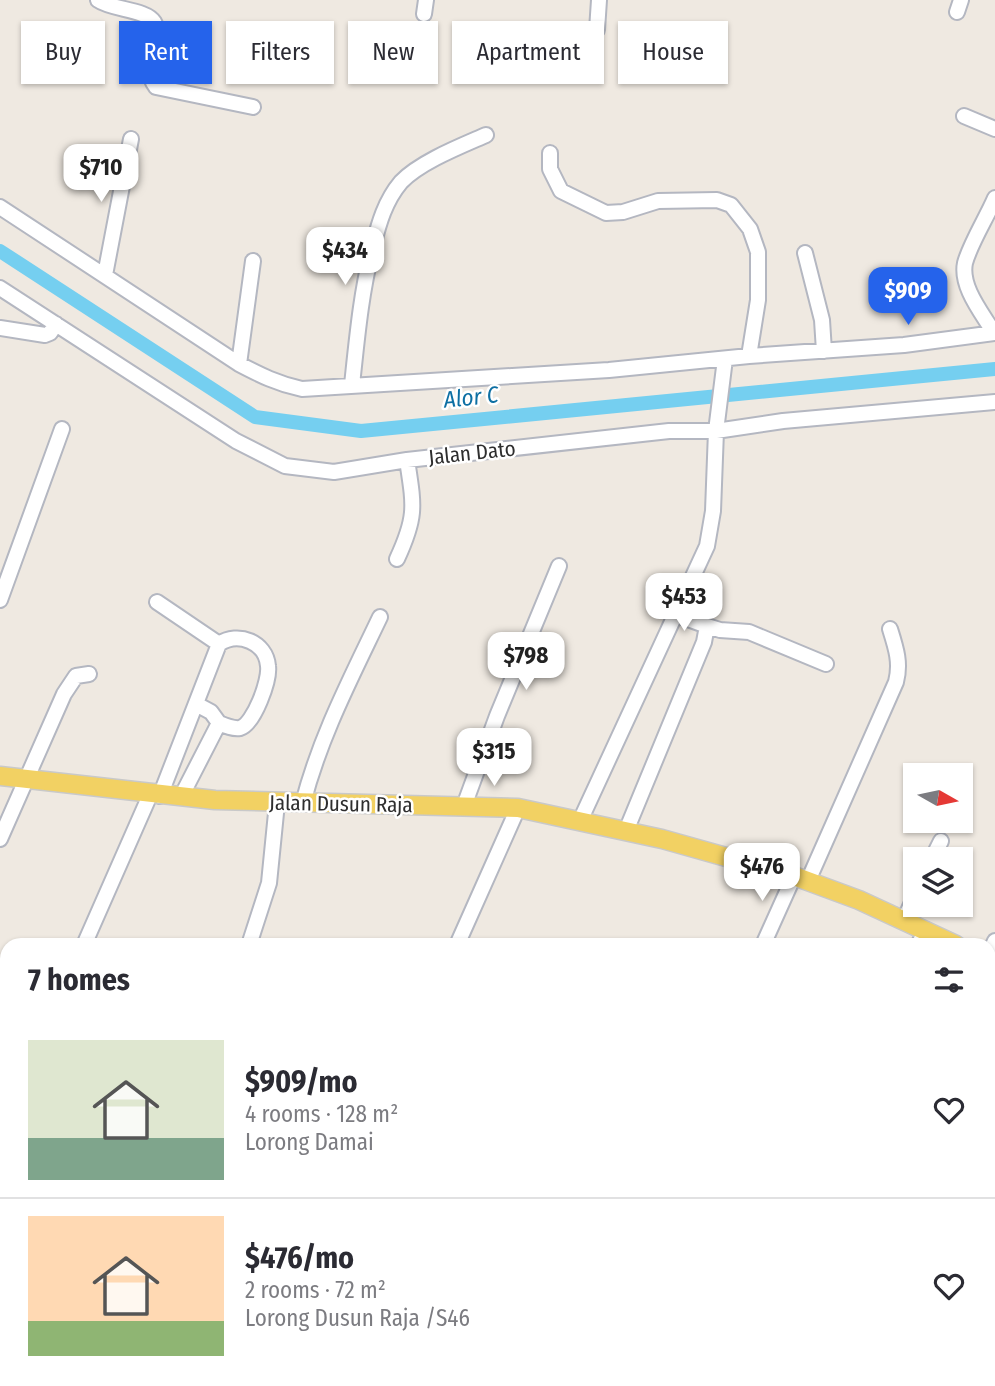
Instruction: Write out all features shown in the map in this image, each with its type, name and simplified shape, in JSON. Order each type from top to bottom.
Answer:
[{"type":"main road","name":"Jalan Dusun Raja","points":[[0,776],[155,795],[277,803],[518,808],[662,839],[801,878],[904,920],[922,938]]},
{"type":"street","points":[[98,0],[153,20],[156,28],[150,74],[156,87],[253,107]]},
{"type":"street","points":[[598,21],[599,0]]},
{"type":"street","points":[[964,116],[995,129]]},
{"type":"street","points":[[352,385],[366,272],[378,224],[388,202],[402,181],[458,147],[486,135]]},
{"type":"street","points":[[105,275],[131,139]]},
{"type":"street","points":[[551,153],[550,169],[561,191],[606,212],[623,212],[658,201],[717,200],[731,205],[750,229],[758,252],[758,300],[749,356]]},
{"type":"street","points":[[0,207],[239,364],[264,378],[302,389],[724,363],[749,356],[904,345],[995,333],[973,298],[966,279],[965,264],[994,200]]},
{"type":"street","points":[[805,253],[822,320],[824,351]]},
{"type":"street","points":[[239,364],[253,261]]},
{"type":"street","name":"Jalan Dato","points":[[0,288],[236,441],[285,466],[334,472],[407,460],[669,431],[995,402]]},
{"type":"street","points":[[0,328],[45,335],[56,324]]},
{"type":"street","points":[[580,821],[706,546],[713,511],[717,428],[724,363]]},
{"type":"street","points":[[0,600],[62,429]]},
{"type":"street","points":[[397,559],[411,529],[413,513],[407,460]]},
{"type":"street","points":[[464,806],[497,716],[559,566]]},
{"type":"street","points":[[157,602],[219,645]]},
{"type":"street","points":[[674,614],[720,630],[749,632],[826,664]]},
{"type":"street","points":[[303,803],[321,745],[339,701],[380,617]]},
{"type":"street","points":[[626,831],[704,642],[707,626]]},
{"type":"street","points":[[767,938],[801,878],[896,682],[899,660],[890,629]]},
{"type":"street","points":[[87,938],[196,704],[219,645],[232,638],[251,641],[265,655],[269,667],[266,682],[247,724],[237,728],[219,723],[209,710],[196,704]]},
{"type":"street","points":[[0,839],[64,694],[76,676],[89,674]]},
{"type":"street","points":[[181,797],[219,723]]},
{"type":"street","points":[[251,938],[269,883],[277,803]]},
{"type":"street","points":[[460,938],[518,808]]},
{"type":"street","points":[[937,847],[940,841]]},
{"type":"waterway","name":"Alor C","points":[[0,251],[255,417],[361,431],[995,369]]}]
